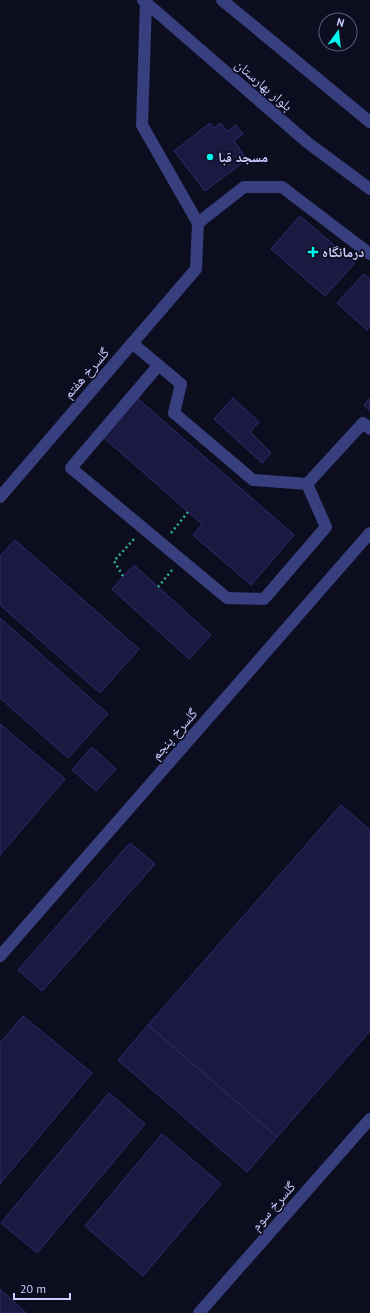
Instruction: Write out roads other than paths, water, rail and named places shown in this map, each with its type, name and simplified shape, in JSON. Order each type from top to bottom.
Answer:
[{"type":"street","points":[[222,0],[370,122]]},
{"type":"street","points":[[144,1],[142,125],[198,223],[244,188],[282,187],[370,254]]},
{"type":"street","name":"بلوار بهارستان","points":[[144,1],[308,143],[370,189]]},
{"type":"street","name":"گلسرخ هفتم","points":[[0,497],[196,269],[198,223]]},
{"type":"street","points":[[132,344],[181,384],[174,413],[253,480],[307,484]]},
{"type":"street","points":[[158,366],[71,468],[226,598],[264,599],[326,527],[307,484]]},
{"type":"street","points":[[307,484],[363,423],[370,429]]},
{"type":"street","name":"گلسرخ پنجم","points":[[0,956],[370,533]]},
{"type":"street","name":"گلسرخ سوم","points":[[199,1313],[370,1119]]},
{"type":"place","name":"مسجد قبا","points":[[210,157]]},
{"type":"place","name":"درمانگاه","points":[[313,252]]}]
